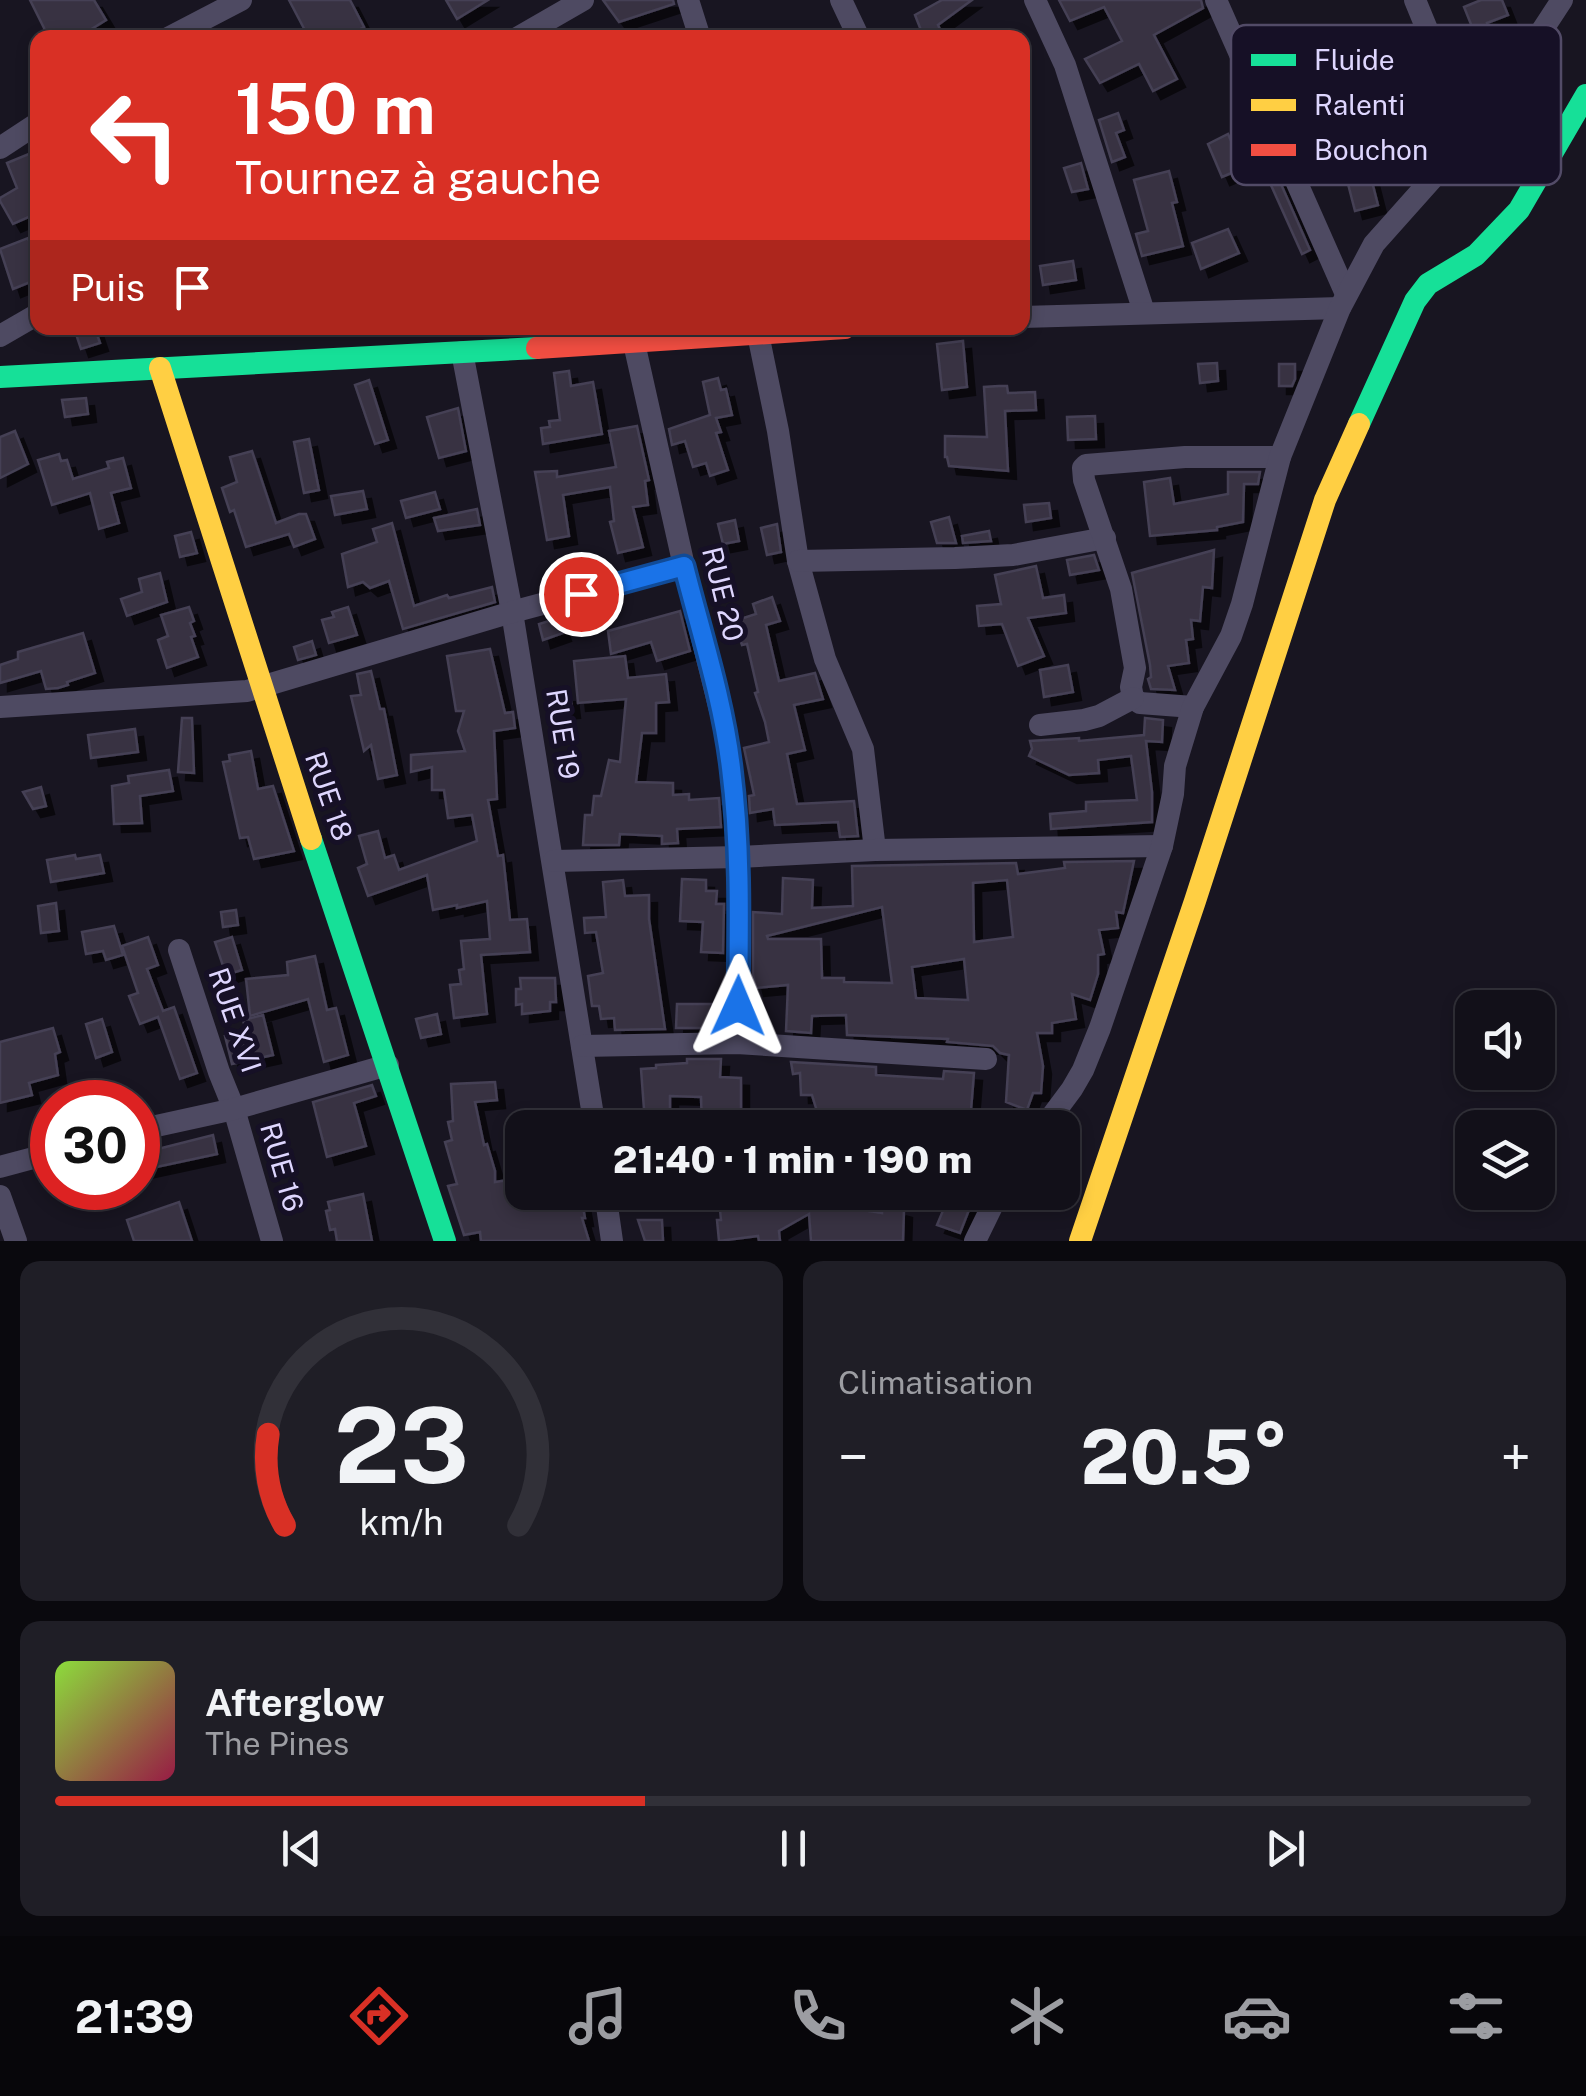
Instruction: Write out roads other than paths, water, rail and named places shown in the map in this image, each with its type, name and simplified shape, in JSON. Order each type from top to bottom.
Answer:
[{"type":"street","points":[[183,30],[241,0]]},
{"type":"street","points":[[531,30],[583,0]]},
{"type":"street","points":[[688,0],[697,30]]},
{"type":"street","points":[[841,0],[855,30]]},
{"type":"street","points":[[1035,0],[1065,65],[1144,312]]},
{"type":"street","points":[[1216,0],[1231,36]]},
{"type":"street","points":[[1415,0],[1425,25]]},
{"type":"street","points":[[1545,25],[1562,0]]},
{"type":"street","points":[[1561,137],[1586,94]]},
{"type":"street","points":[[0,148],[30,128]]},
{"type":"street","points":[[1294,185],[1343,301]]},
{"type":"street","points":[[1056,1110],[1083,1070],[1100,1028],[1162,846],[1176,766],[1193,707],[1231,636],[1242,604],[1280,457],[1343,301],[1374,244],[1427,185]]},
{"type":"street","points":[[1080,1241],[1326,500],[1415,301],[1428,284],[1487,247],[1519,210],[1533,185]]},
{"type":"street","points":[[1030,316],[1343,301]]},
{"type":"street","points":[[0,336],[30,319]]},
{"type":"street","points":[[0,377],[634,343],[717,335]]},
{"type":"street","points":[[759,335],[798,560],[825,659],[863,749],[875,850]]},
{"type":"street","name":"RUE 20","points":[[634,343],[731,764],[739,857],[737,1043]]},
{"type":"street","name":"RUE 19","points":[[462,352],[512,612],[592,1110]]},
{"type":"street","name":"RUE 18","points":[[160,368],[260,688],[445,1241]]},
{"type":"street","points":[[1193,707],[1140,703],[1133,698],[1134,668],[1121,589],[1082,473],[1086,466],[1185,456],[1280,457]]},
{"type":"street","points":[[798,560],[1013,555],[1105,538]]},
{"type":"street","points":[[0,707],[227,694],[260,688],[512,612],[684,566]]},
{"type":"street","points":[[1040,725],[1099,716],[1133,698]]},
{"type":"street","points":[[554,861],[875,850],[1162,846]]},
{"type":"street","name":"RUE XVI","points":[[179,950],[234,1109]]},
{"type":"street","points":[[582,1046],[737,1043],[986,1060]]},
{"type":"street","points":[[160,1125],[234,1109],[388,1065]]},
{"type":"street","name":"RUE 16","points":[[234,1109],[272,1241]]},
{"type":"street","points":[[0,1167],[30,1158]]},
{"type":"street","points":[[0,1196],[16,1241]]},
{"type":"street","points":[[608,1210],[612,1241]]},
{"type":"street","points":[[975,1241],[990,1210]]}]
